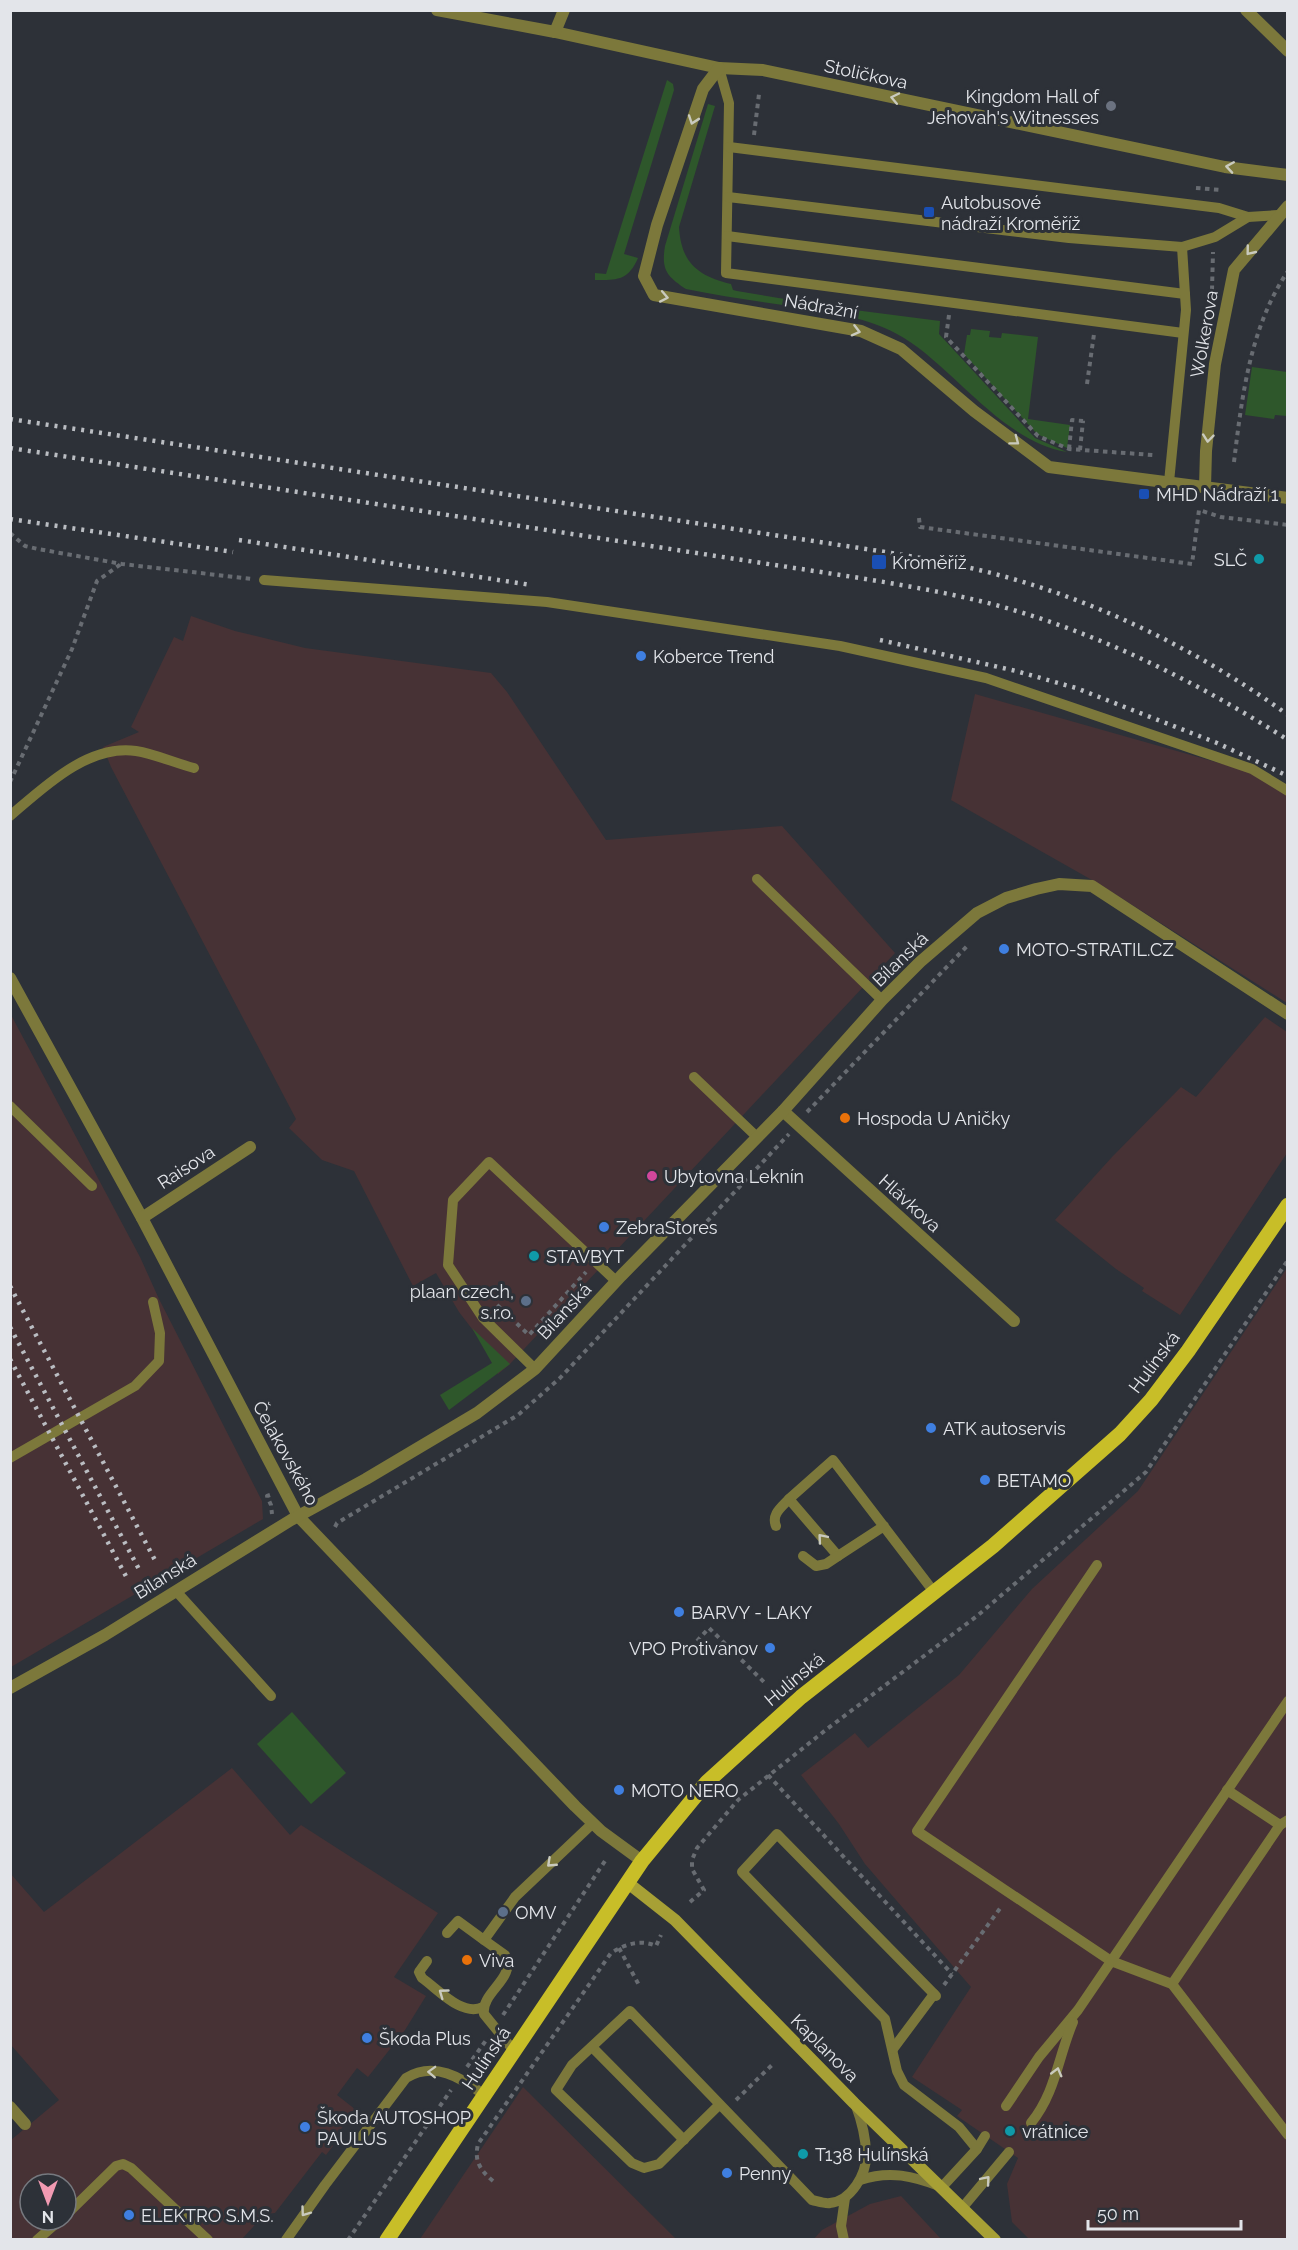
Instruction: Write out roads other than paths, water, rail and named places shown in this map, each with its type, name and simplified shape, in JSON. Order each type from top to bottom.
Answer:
[{"type":"main road","name":"Hulínská","points":[[387,2240],[642,1861],[707,1782],[801,1696],[993,1546],[1120,1434],[1151,1400],[1188,1351],[1287,1205]]},
{"type":"main road","name":"Kaplanova","points":[[628,1883],[675,1920],[994,2240]]},
{"type":"street","name":"Stoličkova","points":[[437,10],[555,32],[718,68],[763,70],[1225,167],[1287,175]]},
{"type":"street","points":[[555,32],[564,10]]},
{"type":"street","points":[[1246,10],[1287,51]]},
{"type":"street","name":"Nádražní","points":[[718,68],[703,89],[657,225],[644,276],[654,295],[861,331],[901,349],[974,411],[1049,467],[1287,498]]},
{"type":"street","name":"Wolkerova","points":[[1205,487],[1206,451],[1215,364],[1234,270],[1283,210]]},
{"type":"street","name":"Bílanská","points":[[10,1688],[105,1635],[298,1516],[366,1479],[477,1413],[535,1369],[613,1285],[783,1111],[882,1000],[920,962],[977,913],[1006,898],[1059,884],[1092,886],[1287,1014]]},
{"type":"street","name":"Čelakovského","points":[[10,978],[142,1218],[298,1516],[593,1823],[642,1861]]},
{"type":"street","name":"Hlávkova","points":[[783,1111],[1014,1321]]},
{"type":"street","name":"Raisova","points":[[142,1218],[250,1147]]},
{"type":"street","points":[[10,2107],[25,2124]]},
{"type":"lane","points":[[718,68],[729,103],[726,273],[1183,333]]},
{"type":"lane","points":[[729,147],[1219,208],[1248,217]]},
{"type":"lane","points":[[728,197],[1069,238],[1182,247],[1215,237],[1248,217],[1283,210]]},
{"type":"lane","points":[[727,236],[1185,294]]},
{"type":"lane","points":[[1169,482],[1183,333],[1185,294],[1182,247]]},
{"type":"lane","points":[[264,580],[547,602],[840,646],[986,678],[1252,769],[1287,792]]},
{"type":"lane","points":[[10,816],[56,777],[99,754],[135,751],[194,768]]},
{"type":"lane","points":[[757,879],[882,1000]]},
{"type":"lane","points":[[694,1077],[757,1137]]},
{"type":"lane","points":[[10,1106],[92,1186]]},
{"type":"lane","points":[[535,1369],[483,1318],[448,1265],[453,1200],[489,1162],[613,1285]]},
{"type":"lane","points":[[10,1458],[135,1386],[159,1361],[160,1333],[153,1302]]},
{"type":"lane","points":[[776,1526],[775,1514],[833,1460],[934,1592]]},
{"type":"lane","points":[[789,1499],[838,1556]]},
{"type":"lane","points":[[803,1556],[816,1566],[826,1564],[884,1526]]},
{"type":"lane","points":[[1097,1565],[917,1831],[1111,1961],[1172,1984],[1287,2135]]},
{"type":"lane","points":[[176,1591],[271,1696]]},
{"type":"lane","points":[[1006,2106],[1039,2057],[1078,2010],[1287,1701]]},
{"type":"lane","points":[[1172,1984],[1284,1823],[1227,1790]]},
{"type":"lane","points":[[484,1940],[515,1897],[593,1823]]},
{"type":"lane","points":[[893,2049],[935,1995],[777,1834],[742,1872],[885,2019],[897,2071],[904,2085],[959,2127],[977,2149]]},
{"type":"lane","points":[[427,1960],[419,1972],[422,1978],[465,2010],[477,2010],[483,2007],[508,1968],[505,1955],[458,1921],[447,1933]]},
{"type":"lane","points":[[483,2007],[484,2014],[514,2051]]},
{"type":"lane","points":[[1031,2123],[1045,2105],[1056,2076],[1063,2044],[1078,2010]]},
{"type":"lane","points":[[718,2105],[659,2164],[644,2168],[632,2163],[556,2090],[572,2065],[630,2011],[718,2105],[812,2200],[829,2204],[845,2198],[860,2180],[867,2156],[862,2124],[855,2103]]},
{"type":"lane","points":[[592,2047],[684,2140]]},
{"type":"lane","points":[[286,2240],[331,2176],[406,2078],[414,2073],[431,2070],[460,2078],[484,2095]]},
{"type":"lane","points":[[860,2180],[876,2175],[898,2174],[942,2187],[977,2149],[985,2136]]},
{"type":"lane","points":[[963,2208],[1009,2152]]},
{"type":"lane","points":[[78,2203],[116,2166],[123,2164],[131,2168],[208,2240]]},
{"type":"lane","points":[[844,2240],[841,2226],[845,2198]]},
{"type":"railway","points":[[10,419],[866,549],[965,567],[1060,594],[1140,627],[1216,668],[1288,715]]},
{"type":"railway","points":[[10,448],[860,578],[968,598],[1041,619],[1115,647],[1220,699],[1288,740]]},
{"type":"railway","points":[[10,519],[233,552]]},
{"type":"railway","points":[[239,540],[531,585]]},
{"type":"railway","points":[[880,640],[1016,671],[1076,688],[1217,743],[1288,776]]},
{"type":"railway","points":[[10,1286],[157,1564]]},
{"type":"railway","points":[[10,1327],[141,1573]]},
{"type":"railway","points":[[10,1359],[128,1580]]},
{"type":"place","name":"Kingdom Hall of Jehovah's Witnesses","points":[[1111,106]]},
{"type":"place","name":"Autobusové nádraží Kroměříž","points":[[929,212]]},
{"type":"place","name":"MHD Nádraží 1","points":[[1144,494]]},
{"type":"place","name":"SLČ","points":[[1259,559]]},
{"type":"place","name":"Kroměříž","points":[[879,562]]},
{"type":"place","name":"Koberce Trend","points":[[641,656]]},
{"type":"place","name":"MOTO-STRATIL.CZ","points":[[1004,949]]},
{"type":"place","name":"Hospoda U Aničky","points":[[845,1118]]},
{"type":"place","name":"Ubytovna Leknín","points":[[652,1176]]},
{"type":"place","name":"ZebraStores","points":[[604,1227]]},
{"type":"place","name":"STAVBYT","points":[[534,1256]]},
{"type":"place","name":"plaan czech, s.r.o.","points":[[526,1301]]},
{"type":"place","name":"ATK autoservis","points":[[931,1428]]},
{"type":"place","name":"BETAMO","points":[[985,1480]]},
{"type":"place","name":"BARVY - LAKY","points":[[679,1612]]},
{"type":"place","name":"VPO Protivanov","points":[[770,1648]]},
{"type":"place","name":"MOTO NERO","points":[[619,1790]]},
{"type":"place","name":"OMV","points":[[503,1912]]},
{"type":"place","name":"Viva","points":[[467,1960]]},
{"type":"place","name":"Škoda Plus","points":[[367,2038]]},
{"type":"place","name":"Škoda AUTOSHOP PAULUS","points":[[305,2127]]},
{"type":"place","name":"vrátnice","points":[[1010,2131]]},
{"type":"place","name":"T138 Hulínská","points":[[803,2154]]},
{"type":"place","name":"Penny","points":[[727,2173]]},
{"type":"place","name":"ELEKTRO S.M.S.","points":[[129,2215]]}]
